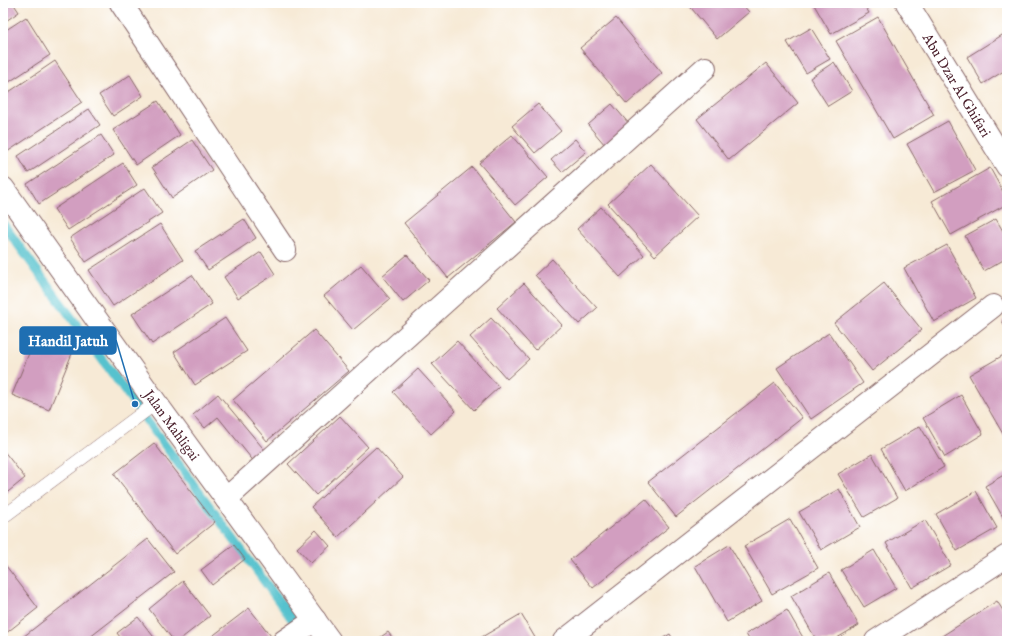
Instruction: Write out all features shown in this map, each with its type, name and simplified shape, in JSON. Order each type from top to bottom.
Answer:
[{"type":"street","points":[[121,3],[285,250]]},
{"type":"street","name":"Abu Dzar Al Ghifari","points":[[907,3],[1007,166]]},
{"type":"street","points":[[226,499],[705,68]]},
{"type":"street","name":"Jalan Mahligai","points":[[3,188],[151,406],[226,499],[299,631],[330,641]]},
{"type":"street","points":[[564,641],[993,306]]},
{"type":"street","points":[[876,641],[1007,556]]},
{"type":"lane","points":[[3,517],[151,406]]},
{"type":"building","points":[[3,3],[13,3],[19,12],[3,23]]},
{"type":"building","points":[[687,3],[741,3],[749,12],[717,39]]},
{"type":"building","points":[[758,3],[766,3],[761,7]]},
{"type":"building","points":[[813,3],[863,3],[869,13],[831,34]]},
{"type":"building","points":[[26,17],[50,55],[3,86],[3,32]]},
{"type":"building","points":[[878,17],[934,115],[893,139],[836,41]]},
{"type":"building","points":[[616,18],[662,73],[627,104],[580,48]]},
{"type":"building","points":[[811,28],[830,59],[806,73],[787,42]]},
{"type":"building","points":[[1007,32],[1007,69],[983,84],[967,57]]},
{"type":"building","points":[[55,61],[82,102],[7,152],[3,145],[3,96]]},
{"type":"building","points":[[834,62],[852,91],[828,106],[810,78]]},
{"type":"building","points":[[766,63],[798,103],[729,160],[697,119]]},
{"type":"building","points":[[130,75],[143,96],[113,116],[99,95]]},
{"type":"building","points":[[158,101],[180,135],[136,165],[113,130]]},
{"type":"building","points":[[538,104],[561,131],[535,153],[512,126]]},
{"type":"building","points":[[612,104],[630,125],[605,145],[588,125]]},
{"type":"building","points":[[89,109],[100,125],[28,173],[18,156]]},
{"type":"building","points":[[948,121],[975,170],[934,192],[907,144]]},
{"type":"building","points":[[101,135],[114,155],[39,204],[27,184]]},
{"type":"building","points":[[512,135],[548,177],[515,205],[479,163]]},
{"type":"building","points":[[575,139],[586,152],[562,172],[551,160]]},
{"type":"building","points":[[192,140],[212,170],[172,198],[152,167]]},
{"type":"building","points":[[123,163],[137,185],[68,230],[54,209]]},
{"type":"building","points":[[651,164],[698,216],[655,256],[608,204]]},
{"type":"building","points":[[472,167],[516,222],[448,278],[404,223]]},
{"type":"building","points":[[990,168],[1007,199],[1007,204],[951,235],[932,201]]},
{"type":"building","points":[[145,188],[162,213],[86,262],[70,238]]},
{"type":"building","points":[[601,207],[644,255],[620,277],[577,229]]},
{"type":"building","points":[[244,219],[256,238],[208,270],[195,251]]},
{"type":"building","points":[[996,219],[1007,238],[1007,258],[984,271],[965,236]]},
{"type":"building","points":[[160,224],[183,260],[113,306],[89,270]]},
{"type":"building","points":[[947,245],[976,298],[934,322],[904,268]]},
{"type":"building","points":[[261,252],[275,274],[238,298],[224,277]]},
{"type":"building","points":[[407,255],[429,280],[403,302],[382,276]]},
{"type":"building","points":[[552,259],[597,308],[579,324],[535,275]]},
{"type":"building","points":[[361,265],[390,299],[353,330],[324,296]]},
{"type":"building","points":[[192,275],[212,304],[152,344],[132,314]]},
{"type":"building","points":[[524,283],[562,325],[535,350],[497,308]]},
{"type":"building","points":[[884,283],[922,330],[872,371],[834,323]]},
{"type":"building","points":[[225,318],[247,351],[195,385],[174,352]]},
{"type":"building","points":[[491,318],[529,359],[507,379],[470,337]]},
{"type":"building","points":[[1007,318],[1007,329],[1002,321]]},
{"type":"building","points":[[314,330],[349,371],[267,441],[233,400]]},
{"type":"building","points":[[829,333],[863,383],[811,419],[777,368]]},
{"type":"building","points":[[36,336],[73,351],[49,410],[12,395]]},
{"type":"building","points":[[457,341],[499,387],[474,410],[432,364]]},
{"type":"building","points":[[1007,353],[1007,441],[969,375]]},
{"type":"building","points":[[418,369],[456,411],[431,434],[393,392]]},
{"type":"building","points":[[775,383],[802,418],[676,517],[648,482]]},
{"type":"building","points":[[218,394],[267,453],[255,463],[218,417],[205,428],[193,415]]},
{"type":"building","points":[[961,395],[983,434],[945,457],[923,418]]},
{"type":"building","points":[[340,416],[368,447],[316,495],[288,464]]},
{"type":"building","points":[[920,426],[944,467],[905,491],[881,449]]},
{"type":"building","points":[[154,443],[215,522],[175,554],[114,474]]},
{"type":"building","points":[[376,447],[403,477],[338,537],[311,507]]},
{"type":"building","points":[[3,450],[25,478],[3,496]]},
{"type":"building","points":[[872,454],[897,498],[864,517],[838,474]]},
{"type":"building","points":[[1007,473],[1007,524],[985,486]]},
{"type":"building","points":[[839,489],[860,527],[821,550],[799,512]]},
{"type":"building","points":[[976,491],[997,528],[957,551],[936,514]]},
{"type":"building","points":[[646,499],[669,527],[593,588],[570,560]]},
{"type":"building","points":[[790,519],[818,568],[772,594],[744,546]]},
{"type":"building","points":[[925,520],[951,565],[912,588],[886,543]]},
{"type":"building","points":[[316,530],[330,546],[311,563],[297,548]]},
{"type":"building","points":[[148,539],[174,572],[85,641],[26,641],[23,637]]},
{"type":"building","points":[[234,545],[245,559],[212,585],[201,570]]},
{"type":"building","points":[[729,545],[762,601],[727,622],[695,566]]},
{"type":"building","points":[[874,550],[896,588],[864,607],[841,570]]},
{"type":"building","points":[[3,562],[38,608],[5,634],[3,632]]},
{"type":"building","points":[[829,573],[859,625],[832,641],[817,641],[791,596]]},
{"type":"building","points":[[183,581],[210,616],[178,641],[174,641],[149,609]]},
{"type":"building","points":[[997,601],[1007,617],[1007,641],[934,641]]},
{"type":"building","points":[[249,608],[274,640],[206,641]]},
{"type":"building","points":[[787,610],[805,641],[750,641],[746,634]]},
{"type":"building","points":[[521,614],[537,641],[475,641]]},
{"type":"building","points":[[138,617],[157,641],[123,641],[117,633]]},
{"type":"building","points":[[388,632],[395,641],[375,641]]},
{"type":"building","points":[[670,634],[674,641],[658,641]]},
{"type":"waterway","points":[[3,224],[308,641]]},
{"type":"place","name":"Handil Jatuh","points":[[135,404]]}]
